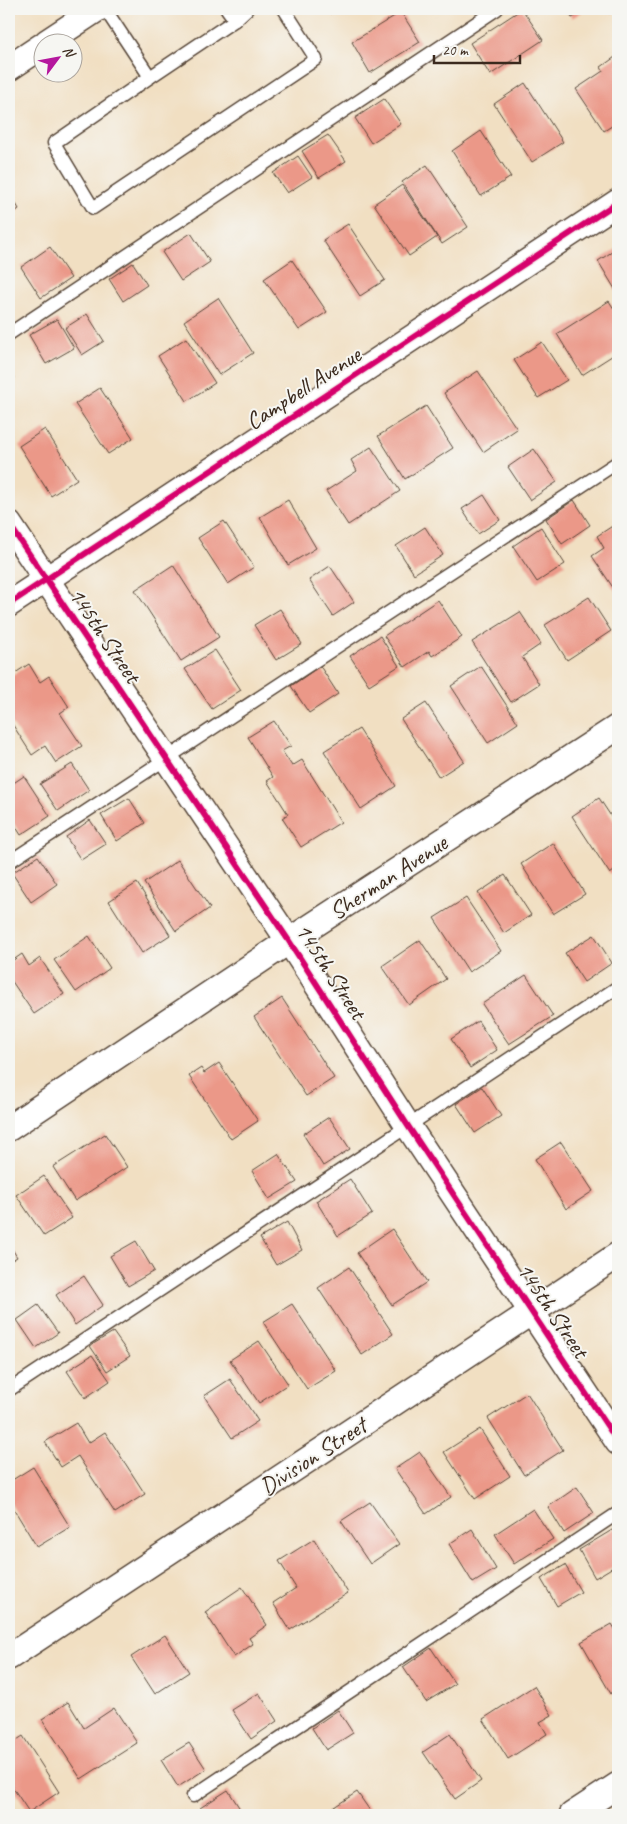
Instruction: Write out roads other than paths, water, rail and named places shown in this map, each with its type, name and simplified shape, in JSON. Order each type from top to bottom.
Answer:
[{"type":"street","points":[[62,32],[98,9]]},
{"type":"street","points":[[9,68],[32,53]]},
{"type":"street","name":"Campbell Avenue","points":[[9,604],[618,202]]},
{"type":"street","name":"145th Street","points":[[9,524],[289,941],[408,1126],[618,1442]]},
{"type":"street","name":"Sherman Avenue","points":[[9,1128],[289,941],[618,727]]},
{"type":"street","name":"Division Street","points":[[9,1657],[618,1255]]},
{"type":"street","points":[[572,1815],[618,1785]]},
{"type":"lane","points":[[105,9],[150,77]]},
{"type":"lane","points":[[227,9],[235,20]]},
{"type":"lane","points":[[247,9],[235,20],[54,143],[93,208],[316,59],[284,9]]},
{"type":"lane","points":[[9,334],[497,9]]},
{"type":"lane","points":[[9,862],[618,462]]},
{"type":"lane","points":[[9,1390],[618,988]]},
{"type":"lane","points":[[193,1796],[618,1513]]}]
